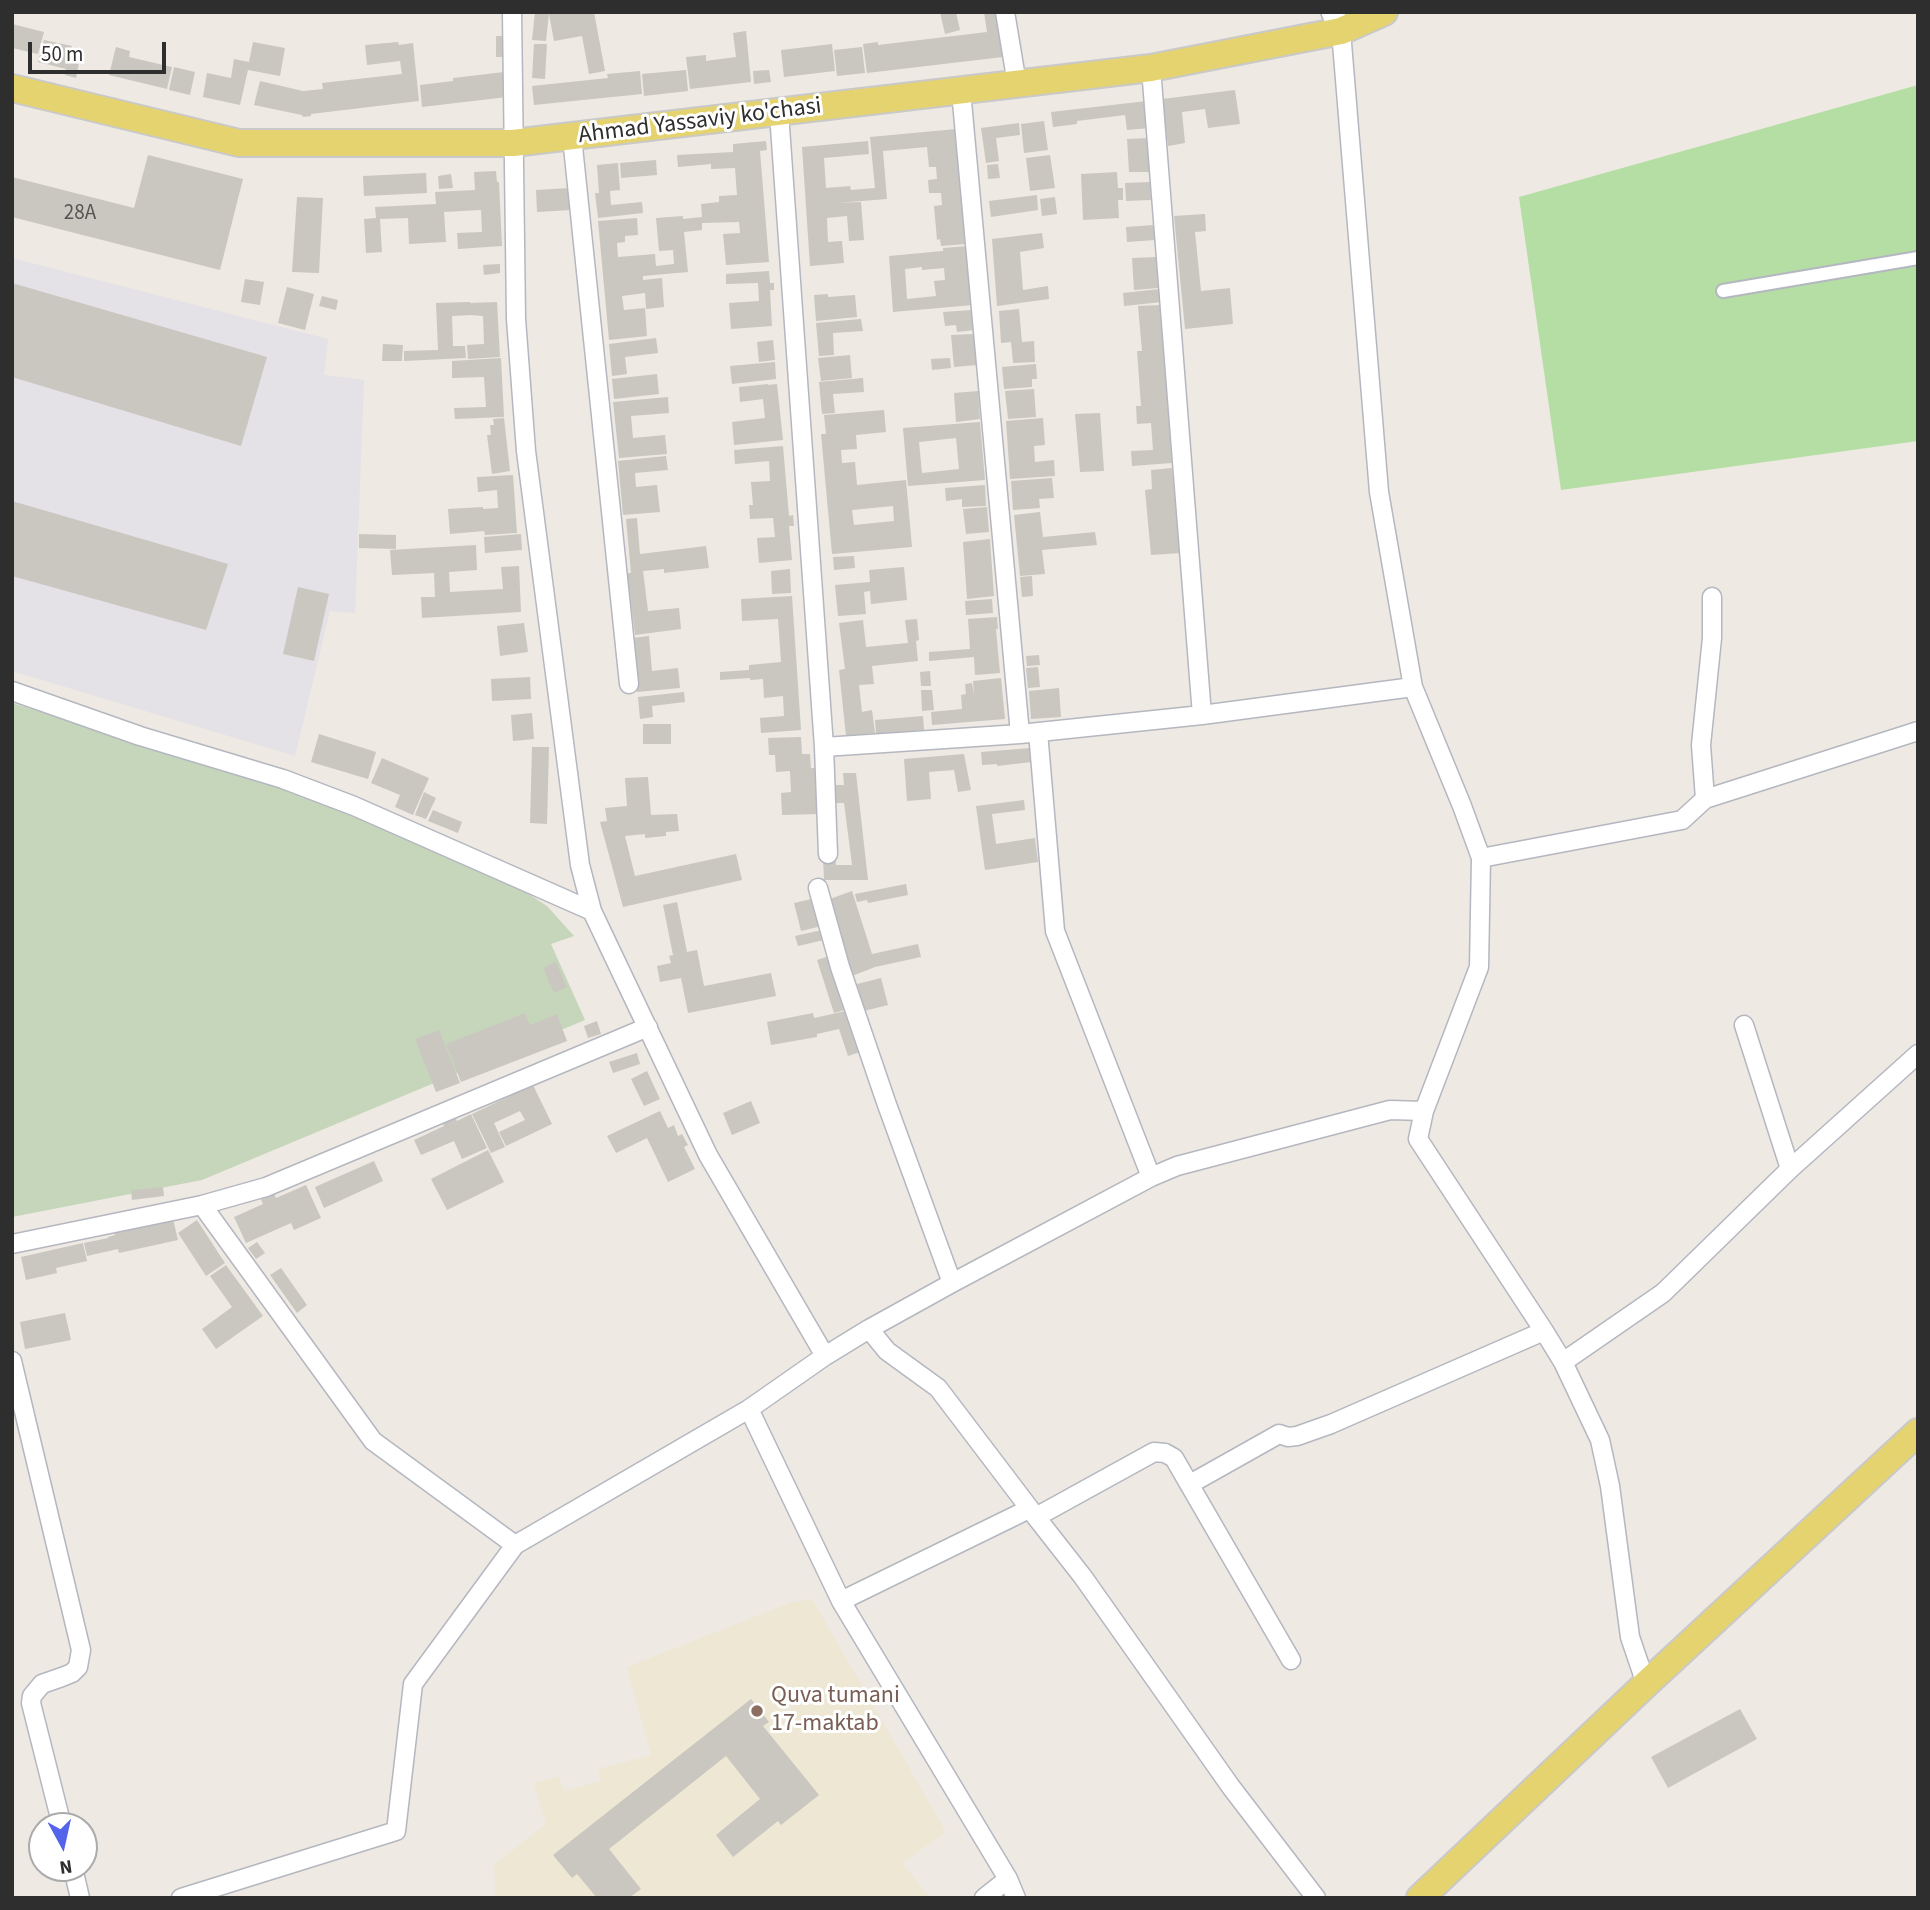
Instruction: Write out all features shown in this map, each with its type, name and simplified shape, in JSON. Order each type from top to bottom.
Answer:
[{"type":"main road","name":"Ahmad Yassaviy ko'chasi","points":[[12,88],[239,143],[513,143],[1150,68],[1337,21],[1384,12]]},
{"type":"main road","points":[[1420,1898],[1918,1432]]},
{"type":"street","points":[[512,12],[516,319],[526,451],[580,865],[592,911],[708,1155],[825,1356]]},
{"type":"street","points":[[1005,12],[1017,84]]},
{"type":"street","points":[[1337,21],[1379,492],[1413,687],[1482,858],[1479,967],[1424,1111],[1418,1139],[1563,1362],[1600,1440],[1610,1486],[1630,1637],[1646,1684]]},
{"type":"street","points":[[1150,68],[1202,715]]},
{"type":"street","points":[[961,90],[1020,734]]},
{"type":"street","points":[[779,113],[824,747],[828,854]]},
{"type":"street","points":[[572,137],[629,684]]},
{"type":"street","points":[[1723,291],[1918,258]]},
{"type":"street","points":[[1705,799],[1701,745],[1712,638],[1712,597]]},
{"type":"street","points":[[824,747],[1020,734],[1202,715],[1413,687]]},
{"type":"street","points":[[12,691],[140,736],[283,779],[354,806],[592,911]]},
{"type":"street","points":[[1482,858],[1682,820],[1705,799],[1918,731]]},
{"type":"street","points":[[1038,732],[1055,932],[1151,1177]]},
{"type":"street","points":[[818,888],[886,1102],[952,1283]]},
{"type":"street","points":[[1744,1025],[1790,1169]]},
{"type":"street","points":[[12,1244],[202,1205],[266,1187],[648,1027]]},
{"type":"street","points":[[1563,1362],[1663,1293],[1790,1169],[1918,1054]]},
{"type":"street","points":[[181,1898],[396,1831],[413,1684],[515,1545],[749,1409],[869,1329],[1151,1177],[1177,1166],[1390,1110],[1424,1111]]},
{"type":"street","points":[[202,1205],[373,1441],[515,1545]]},
{"type":"street","points":[[869,1329],[887,1351],[938,1388],[1083,1577],[1231,1787],[1316,1898]]},
{"type":"street","points":[[1190,1484],[1279,1434],[1297,1436],[1331,1424],[1544,1331]]},
{"type":"street","points":[[12,1361],[81,1650],[78,1667],[62,1677],[42,1684],[32,1696],[31,1703],[58,1812]]},
{"type":"street","points":[[749,1409],[841,1601],[1008,1879],[1016,1898]]},
{"type":"street","points":[[841,1601],[1032,1513],[1154,1452],[1165,1453],[1174,1458],[1190,1484],[1291,1660]]},
{"type":"street","points":[[985,1898],[1008,1879]]},
{"type":"shaded area","points":[[12,258],[328,339],[324,375],[364,380],[355,613],[330,611],[295,756],[12,671]]},
{"type":"shaded area","name":"Quva tumani 17-maktab","points":[[812,1599],[946,1832],[902,1863],[930,1898],[496,1898],[494,1865],[546,1824],[534,1783],[559,1777],[564,1791],[601,1781],[598,1769],[651,1755],[627,1667],[790,1603]]},
{"type":"green space","points":[[1918,85],[1918,441],[1561,490],[1519,197]]},
{"type":"green space","points":[[12,703],[286,787],[510,882],[547,906],[574,936],[551,944],[585,1020],[202,1180],[12,1217]]},
{"type":"building","points":[[535,12],[549,13],[546,41],[532,40]]},
{"type":"building","points":[[594,12],[605,71],[589,74],[582,36],[554,41],[549,14]]},
{"type":"building","points":[[940,12],[956,12],[960,30],[945,34]]},
{"type":"building","points":[[984,12],[998,12],[1003,57],[867,73],[863,44],[878,42],[878,45],[987,32]]},
{"type":"building","points":[[12,24],[44,32],[38,54],[12,48]]},
{"type":"building","points":[[746,31],[751,82],[690,89],[686,57],[706,55],[706,61],[736,57],[733,33]]},
{"type":"building","points":[[496,36],[507,36],[507,57],[496,57]]},
{"type":"building","points":[[44,40],[72,46],[68,60],[79,63],[76,78],[65,75],[66,69],[38,62]]},
{"type":"building","points":[[253,42],[285,48],[280,76],[248,70],[240,105],[203,97],[207,73],[231,78],[234,59],[249,62]]},
{"type":"building","points":[[398,42],[399,45],[413,43],[419,101],[303,117],[254,105],[260,81],[303,91],[323,89],[322,83],[402,74],[400,61],[367,65],[365,45]]},
{"type":"building","points":[[534,44],[547,44],[545,79],[532,78]]},
{"type":"building","points":[[832,44],[835,71],[784,77],[781,50]]},
{"type":"building","points":[[116,47],[130,51],[129,57],[172,67],[167,89],[109,75]]},
{"type":"building","points":[[862,47],[865,73],[837,76],[834,50]]},
{"type":"building","points":[[174,67],[195,72],[190,95],[169,90]]},
{"type":"building","points":[[686,70],[688,91],[644,96],[642,74]]},
{"type":"building","points":[[769,70],[771,82],[754,84],[753,71]]},
{"type":"building","points":[[640,71],[642,94],[534,105],[532,86],[608,78],[607,74]]},
{"type":"building","points":[[504,72],[507,97],[422,107],[420,85]]},
{"type":"building","points":[[1235,90],[1240,124],[1208,128],[1205,109],[1182,112],[1185,143],[1168,146],[1162,99]]},
{"type":"building","points":[[1147,101],[1150,128],[1127,130],[1125,115],[1053,127],[1051,112]]},
{"type":"building","points":[[1044,121],[1048,150],[1024,153],[1021,124]]},
{"type":"building","points":[[1019,123],[1020,135],[996,138],[999,161],[986,163],[981,128]]},
{"type":"building","points":[[956,129],[967,244],[941,246],[940,239],[937,240],[934,206],[942,205],[941,193],[929,193],[928,180],[937,179],[936,167],[929,167],[927,147],[883,151],[887,199],[837,203],[861,202],[864,240],[849,241],[847,216],[827,218],[828,242],[842,241],[844,263],[810,266],[802,147],[868,141],[869,154],[824,158],[826,188],[875,188],[870,137]]},
{"type":"building","points":[[1150,138],[1151,172],[1129,172],[1127,139]]},
{"type":"building","points":[[766,141],[767,150],[760,151],[769,262],[726,265],[723,234],[740,233],[739,222],[702,223],[702,230],[684,232],[688,272],[643,276],[643,280],[662,278],[664,307],[646,309],[645,293],[622,296],[624,310],[645,308],[647,336],[609,340],[598,221],[637,218],[638,235],[625,236],[625,242],[617,243],[618,257],[655,254],[656,266],[674,264],[673,250],[659,251],[656,218],[702,217],[701,204],[719,202],[719,196],[737,195],[735,168],[711,169],[711,164],[678,167],[677,155],[733,152],[733,144]]},
{"type":"building","points":[[148,155],[243,179],[220,270],[12,217],[12,177],[134,208]]},
{"type":"building","points":[[1050,155],[1055,188],[1030,191],[1026,158]]},
{"type":"building","points":[[656,160],[657,175],[621,178],[620,163]]},
{"type":"building","points":[[618,163],[620,190],[610,191],[611,205],[642,202],[643,213],[598,218],[595,193],[599,193],[597,165]]},
{"type":"building","points":[[998,164],[1000,178],[988,179],[987,165]]},
{"type":"building","points":[[496,171],[499,182],[502,246],[458,249],[457,233],[482,232],[481,210],[444,212],[446,242],[409,244],[408,218],[380,219],[382,252],[366,253],[364,219],[376,218],[375,207],[436,204],[435,192],[475,190],[474,172]]},
{"type":"building","points":[[1117,172],[1118,188],[1123,188],[1123,200],[1118,200],[1119,218],[1083,220],[1081,174]]},
{"type":"building","points":[[426,173],[427,193],[364,196],[363,176]]},
{"type":"building","points":[[451,174],[453,188],[439,189],[438,176]]},
{"type":"building","points":[[1150,182],[1151,200],[1126,201],[1125,183]]},
{"type":"building","points":[[570,188],[571,210],[537,212],[536,190]]},
{"type":"building","points":[[1037,195],[1038,210],[991,217],[989,201]]},
{"type":"building","points":[[297,197],[323,198],[319,273],[292,272]]},
{"type":"building","points":[[1055,197],[1057,214],[1042,216],[1040,199]]},
{"type":"building","points":[[1205,214],[1206,231],[1195,232],[1201,291],[1230,288],[1233,324],[1185,329],[1174,216]]},
{"type":"building","points":[[1154,225],[1156,240],[1127,242],[1126,227]]},
{"type":"building","points":[[1042,233],[1044,248],[1020,252],[1023,290],[1048,286],[1049,299],[997,306],[992,239]]},
{"type":"building","points":[[968,246],[973,305],[893,312],[889,256],[943,251],[943,248]],"holes":[[[922,267],[922,270],[944,268],[945,280],[934,281],[936,296],[907,299],[905,269]]]},
{"type":"building","points":[[1157,257],[1158,288],[1134,290],[1132,258]]},
{"type":"building","points":[[500,264],[500,273],[484,275],[483,265]]},
{"type":"building","points":[[769,271],[770,283],[774,283],[774,290],[770,290],[772,326],[731,329],[729,303],[759,301],[758,283],[726,284],[726,274]]},
{"type":"building","points":[[245,279],[264,282],[260,305],[241,302]]},
{"type":"building","points":[[12,283],[267,357],[241,446],[12,377]]},
{"type":"building","points":[[287,287],[314,294],[305,330],[278,323]]},
{"type":"building","points":[[1160,289],[1162,302],[1124,306],[1123,293]]},
{"type":"building","points":[[828,294],[828,297],[855,295],[857,317],[816,321],[814,295]]},
{"type":"building","points":[[322,296],[338,300],[336,310],[319,306]]},
{"type":"building","points":[[497,302],[500,357],[468,359],[467,345],[484,344],[483,316],[471,315],[452,316],[453,346],[465,346],[466,358],[404,361],[404,351],[438,350],[436,303]]},
{"type":"building","points":[[1160,305],[1172,463],[1132,466],[1131,451],[1153,450],[1151,423],[1137,424],[1136,406],[1141,406],[1137,351],[1142,351],[1138,306]]},
{"type":"building","points":[[1019,309],[1022,342],[1034,341],[1035,362],[1013,363],[1011,342],[1001,343],[999,311]]},
{"type":"building","points":[[972,310],[974,330],[957,332],[956,325],[945,326],[943,312]]},
{"type":"building","points":[[861,319],[863,331],[833,333],[834,355],[819,356],[816,323]]},
{"type":"building","points":[[975,334],[977,365],[954,367],[951,335]]},
{"type":"building","points":[[656,338],[658,353],[625,357],[627,374],[612,376],[609,344]]},
{"type":"building","points":[[773,340],[775,360],[759,362],[757,342]]},
{"type":"building","points":[[383,344],[403,345],[402,361],[382,361]]},
{"type":"building","points":[[850,355],[852,378],[821,381],[818,358]]},
{"type":"building","points":[[501,358],[504,417],[455,419],[454,408],[486,407],[484,377],[452,378],[452,361]]},
{"type":"building","points":[[950,358],[951,368],[932,370],[931,359]]},
{"type":"building","points":[[775,362],[776,379],[732,384],[730,366]]},
{"type":"building","points":[[1036,364],[1037,379],[1032,379],[1032,387],[1004,389],[1002,367]]},
{"type":"building","points":[[657,374],[659,394],[614,399],[612,379]]},
{"type":"building","points":[[863,378],[864,392],[833,394],[835,413],[822,414],[819,382]]},
{"type":"building","points":[[777,384],[783,440],[734,445],[732,422],[765,418],[763,399],[740,402],[739,387]]},
{"type":"building","points":[[1034,389],[1036,417],[1008,419],[1005,391]]},
{"type":"building","points":[[978,391],[980,419],[956,422],[954,393]]},
{"type":"building","points":[[668,397],[669,413],[631,416],[633,438],[665,435],[667,454],[619,458],[613,402]]},
{"type":"building","points":[[884,410],[886,432],[856,435],[857,449],[841,450],[842,463],[855,462],[857,485],[906,480],[912,547],[832,554],[821,434],[826,434],[824,415]],"holes":[[[893,506],[894,521],[854,525],[852,510]]]},
{"type":"building","points":[[1100,413],[1104,471],[1080,472],[1075,414]]},
{"type":"building","points":[[504,418],[510,471],[492,474],[487,435],[491,435],[490,425],[494,425],[493,419]]},
{"type":"building","points":[[1043,418],[1045,445],[1034,446],[1035,462],[1054,460],[1055,476],[1010,479],[1006,421]]},
{"type":"building","points":[[980,422],[985,480],[908,486],[903,428]],"holes":[[[956,438],[959,469],[922,473],[919,442]]]},
{"type":"building","points":[[783,446],[789,516],[793,515],[794,526],[789,526],[792,560],[759,563],[757,538],[775,537],[773,518],[750,519],[749,505],[753,505],[751,482],[770,481],[769,461],[735,464],[734,450]]},
{"type":"building","points":[[666,456],[668,470],[635,473],[636,487],[657,485],[660,512],[623,515],[618,461]]},
{"type":"building","points":[[1172,468],[1181,553],[1151,555],[1145,490],[1152,489],[1151,470]]},
{"type":"building","points":[[513,475],[517,533],[485,535],[484,531],[450,534],[448,509],[498,508],[497,490],[478,492],[477,477]]},
{"type":"building","points":[[1052,478],[1054,498],[1039,499],[1040,508],[1013,510],[1011,481]]},
{"type":"building","points":[[985,485],[986,506],[962,507],[962,499],[946,501],[945,488]]},
{"type":"building","points":[[12,501],[228,564],[206,630],[12,576]]},
{"type":"building","points":[[987,507],[989,532],[966,534],[963,509]]},
{"type":"building","points":[[1040,512],[1043,537],[1095,532],[1097,545],[1042,550],[1045,574],[1020,576],[1014,515]]},
{"type":"building","points":[[637,518],[640,554],[706,546],[709,568],[664,573],[664,569],[643,571],[648,611],[679,608],[681,629],[635,635],[627,573],[631,573],[626,519]]},
{"type":"building","points":[[359,534],[396,535],[396,549],[359,548]]},
{"type":"building","points":[[521,534],[522,550],[485,553],[484,537]]},
{"type":"building","points":[[990,539],[994,596],[967,599],[963,542]]},
{"type":"building","points":[[476,545],[477,570],[449,572],[450,592],[503,589],[501,567],[519,566],[521,612],[422,618],[421,597],[435,597],[434,573],[392,575],[390,550]]},
{"type":"building","points":[[854,556],[855,568],[834,570],[833,557]]},
{"type":"building","points":[[904,567],[907,600],[871,604],[870,591],[864,592],[866,614],[838,616],[835,585],[870,582],[869,570]]},
{"type":"building","points":[[790,569],[791,593],[772,594],[771,571]]},
{"type":"building","points":[[1032,576],[1033,596],[1022,597],[1020,577]]},
{"type":"building","points":[[298,587],[329,594],[314,661],[283,654]]},
{"type":"building","points":[[792,596],[801,730],[761,733],[760,718],[784,716],[783,696],[764,698],[763,679],[720,680],[720,672],[749,670],[749,665],[781,662],[778,619],[742,621],[741,599]]},
{"type":"building","points":[[992,599],[993,613],[966,615],[965,601]]},
{"type":"building","points":[[997,617],[1000,673],[975,675],[974,657],[929,661],[929,652],[970,649],[968,619]]},
{"type":"building","points":[[917,619],[918,661],[872,666],[874,684],[859,685],[862,712],[872,710],[875,733],[846,736],[839,670],[845,669],[839,623],[863,620],[866,647],[908,643],[905,620]]},
{"type":"building","points":[[524,623],[528,652],[500,656],[497,626]]},
{"type":"building","points":[[649,636],[652,671],[678,668],[680,688],[637,692],[632,638]]},
{"type":"building","points":[[1039,655],[1040,665],[1027,666],[1026,656]]},
{"type":"building","points":[[1038,667],[1040,687],[1028,688],[1026,668]]},
{"type":"building","points":[[930,671],[931,686],[921,686],[920,672]]},
{"type":"building","points":[[530,677],[531,699],[492,701],[491,679]]},
{"type":"building","points":[[1001,678],[1005,719],[932,725],[931,712],[962,709],[961,695],[966,694],[965,684],[972,683],[974,695],[973,681]]},
{"type":"building","points":[[1059,688],[1061,717],[1031,719],[1029,691]]},
{"type":"building","points":[[921,690],[932,690],[934,710],[922,711]]},
{"type":"building","points":[[684,692],[685,702],[652,706],[653,717],[640,719],[638,697]]},
{"type":"building","points":[[532,713],[534,739],[513,741],[511,715]]},
{"type":"building","points":[[923,716],[924,730],[876,734],[875,720]]},
{"type":"building","points":[[643,724],[671,724],[671,744],[643,744]]},
{"type":"building","points":[[319,734],[376,752],[368,779],[311,762]]},
{"type":"building","points":[[801,737],[802,754],[810,754],[811,768],[817,768],[819,814],[782,815],[781,793],[791,792],[790,771],[776,772],[775,755],[769,755],[768,738]]},
{"type":"building","points":[[532,747],[549,747],[547,824],[530,823]]},
{"type":"building","points":[[1031,748],[1032,762],[982,765],[981,752]]},
{"type":"building","points":[[964,754],[971,790],[958,792],[954,770],[929,772],[931,799],[907,801],[904,759]]},
{"type":"building","points":[[382,758],[429,778],[413,815],[395,807],[400,795],[371,783]]},
{"type":"building","points":[[843,773],[856,773],[868,880],[824,880],[823,857],[835,857],[836,865],[852,865],[844,803],[830,803],[830,785],[844,785]]},
{"type":"building","points":[[648,777],[651,815],[677,814],[679,831],[666,832],[666,836],[645,838],[645,834],[625,836],[635,876],[736,854],[742,880],[623,907],[600,822],[607,821],[605,808],[627,806],[625,778]]},
{"type":"building","points":[[424,792],[436,798],[426,819],[415,815]]},
{"type":"building","points":[[1024,800],[1025,810],[992,814],[996,844],[1035,838],[1038,862],[985,870],[976,806]]},
{"type":"building","points":[[433,810],[462,822],[458,833],[428,821]]},
{"type":"building","points":[[906,884],[908,895],[868,903],[867,900],[857,902],[855,894]]},
{"type":"building","points":[[852,891],[872,954],[918,944],[921,957],[875,967],[852,976],[827,900]]},
{"type":"building","points":[[816,898],[822,926],[801,931],[794,903]]},
{"type":"building","points":[[677,902],[687,952],[697,950],[704,986],[771,973],[776,996],[688,1013],[681,978],[660,982],[657,966],[671,963],[669,956],[673,955],[663,905]]},
{"type":"building","points":[[822,930],[824,940],[798,946],[795,936]]},
{"type":"building","points":[[829,956],[845,1010],[834,1013],[817,960]]},
{"type":"building","points":[[556,962],[567,987],[554,993],[543,968]]},
{"type":"building","points":[[881,978],[888,1005],[864,1011],[857,984]]},
{"type":"building","points":[[846,1011],[860,1052],[848,1056],[839,1029],[817,1034],[817,1037],[771,1045],[767,1022],[813,1013],[814,1018]]},
{"type":"building","points":[[525,1013],[530,1025],[557,1014],[567,1041],[461,1082],[446,1044]]},
{"type":"building","points":[[597,1021],[601,1034],[588,1038],[584,1026]]},
{"type":"building","points":[[439,1030],[460,1083],[436,1092],[415,1039]]},
{"type":"building","points":[[637,1053],[640,1064],[613,1073],[609,1062]]},
{"type":"building","points":[[647,1071],[660,1099],[644,1106],[631,1079]]},
{"type":"building","points":[[533,1085],[552,1124],[506,1146],[499,1132],[525,1120],[520,1111],[494,1123],[505,1147],[491,1153],[472,1114]]},
{"type":"building","points":[[751,1101],[760,1123],[732,1135],[723,1113]]},
{"type":"building","points":[[660,1111],[668,1128],[674,1125],[678,1136],[682,1134],[688,1145],[684,1147],[695,1169],[668,1182],[647,1138],[616,1153],[607,1136]]},
{"type":"building","points":[[471,1114],[487,1148],[462,1159],[454,1141],[421,1155],[414,1140],[444,1126],[442,1121],[455,1116],[457,1121]]},
{"type":"building","points":[[488,1150],[504,1182],[447,1210],[431,1179]]},
{"type":"building","points":[[374,1161],[383,1181],[324,1208],[315,1187]]},
{"type":"building","points":[[306,1185],[321,1218],[294,1230],[291,1223],[246,1243],[234,1217],[263,1204],[260,1197],[273,1191],[276,1198]]},
{"type":"building","points":[[163,1187],[164,1196],[132,1200],[131,1190]]},
{"type":"building","points":[[173,1219],[178,1240],[119,1253],[118,1249],[87,1256],[84,1243],[108,1238],[115,1235],[114,1232]]},
{"type":"building","points":[[197,1220],[225,1263],[206,1276],[178,1233]]},
{"type":"building","points":[[257,1242],[265,1253],[256,1259],[248,1248]]},
{"type":"building","points":[[83,1243],[87,1261],[56,1268],[57,1273],[26,1280],[21,1257]]},
{"type":"building","points":[[226,1265],[263,1316],[216,1349],[202,1329],[232,1307],[210,1276]]},
{"type":"building","points":[[281,1268],[307,1305],[297,1313],[270,1275]]},
{"type":"building","points":[[65,1313],[71,1340],[25,1349],[20,1322]]},
{"type":"building","points":[[751,1699],[769,1722],[763,1726],[819,1795],[781,1825],[778,1821],[733,1857],[716,1835],[760,1799],[726,1756],[609,1849],[641,1889],[629,1898],[597,1898],[577,1874],[572,1878],[553,1855]]},
{"type":"building","points":[[1740,1709],[1757,1739],[1668,1788],[1651,1757]]},
{"type":"place","name":"Quva tumani 17-maktab","points":[[757,1711]]}]
